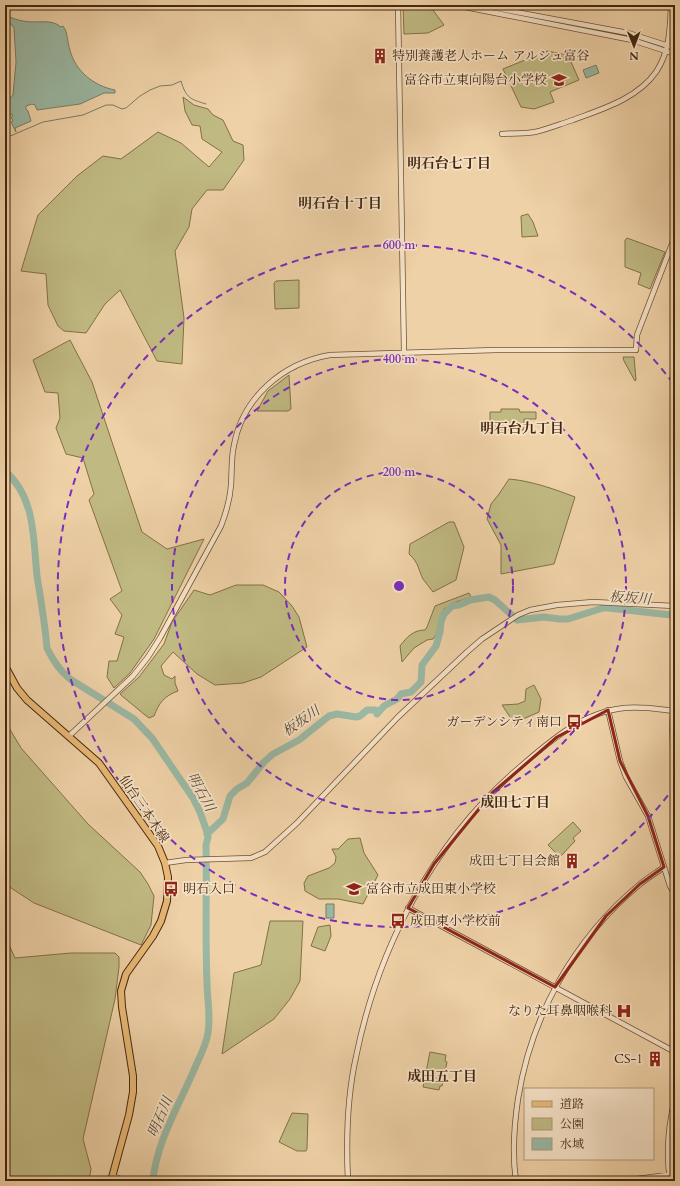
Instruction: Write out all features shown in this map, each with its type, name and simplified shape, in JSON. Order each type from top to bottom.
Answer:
[{"type":"main road","points":[[5,148],[5,159]]},
{"type":"main road","name":"仙台三本木線","points":[[5,666],[17,688],[27,700],[92,756],[155,841],[165,863],[168,884],[166,909],[153,936],[126,974],[121,991],[122,1007],[133,1076],[133,1092],[129,1115],[111,1178]]},
{"type":"street","points":[[398,5],[404,352]]},
{"type":"street","points":[[455,5],[667,48],[675,48]]},
{"type":"street","points":[[479,5],[628,33],[667,48],[675,54]]},
{"type":"street","points":[[502,134],[535,132],[602,109],[621,101],[636,92],[649,81],[656,71],[667,48],[671,5]]},
{"type":"street","points":[[69,736],[133,676],[155,646],[221,526],[227,510],[230,494],[232,454],[237,432],[246,412],[260,392],[279,375],[311,359],[330,355],[404,352],[636,350],[637,336],[675,236]]},
{"type":"street","points":[[165,863],[200,859],[251,858],[265,852],[297,823],[398,717],[482,639],[510,619],[530,610],[557,605],[593,602],[673,606]]},
{"type":"street","points":[[675,699],[673,742],[675,767]]},
{"type":"street","points":[[348,1181],[348,1122],[355,1058],[373,991],[386,956],[408,908],[434,864],[492,793],[514,772],[557,737],[588,717],[608,710],[633,707],[674,710]]},
{"type":"street","points":[[608,710],[620,761],[626,777],[648,816],[654,831],[670,886],[675,895]]},
{"type":"street","points":[[516,1181],[514,1142],[523,1072],[537,1026],[555,987],[581,948],[606,916],[640,884],[664,867]]},
{"type":"street","points":[[408,908],[675,1052]]},
{"type":"street","points":[[670,1181],[668,1141],[671,1115],[675,1099]]},
{"type":"street","points":[[621,1181],[675,1174]]},
{"type":"street","points":[[111,1178],[128,1181]]},
{"type":"highlighted area","points":[[608,710],[620,761],[648,816],[664,867],[640,884],[606,916],[555,987],[408,908],[434,864],[492,793],[557,737]]},
{"type":"green space","points":[[403,5],[430,6],[444,25],[428,33],[404,34]]},
{"type":"green space","points":[[547,51],[568,55],[579,80],[550,92],[554,102],[534,109],[521,107],[503,69]]},
{"type":"green space","points":[[183,97],[194,105],[208,109],[213,115],[223,120],[233,141],[243,145],[244,160],[223,190],[207,190],[192,209],[189,227],[175,251],[184,318],[182,364],[157,361],[120,290],[105,304],[86,333],[64,331],[58,326],[48,305],[46,274],[21,271],[38,215],[77,176],[103,156],[121,159],[158,132],[181,143],[209,167],[222,152],[202,139],[200,126],[192,125],[185,111]]},
{"type":"green space","points":[[528,214],[533,222],[538,236],[522,237],[521,216]]},
{"type":"green space","points":[[627,238],[665,252],[650,289],[638,284],[641,273],[625,267],[625,240]]},
{"type":"green space","points":[[299,280],[299,308],[275,309],[274,283],[276,281]]},
{"type":"green space","points":[[70,340],[92,382],[142,532],[167,549],[204,539],[154,639],[130,673],[114,688],[107,677],[109,661],[117,661],[124,637],[115,634],[122,615],[110,599],[122,591],[89,500],[94,494],[83,458],[66,454],[56,428],[60,418],[58,393],[45,392],[33,360]]},
{"type":"green space","points":[[623,357],[634,357],[635,381],[624,361]]},
{"type":"green space","points":[[289,375],[291,409],[288,411],[257,411],[268,391]]},
{"type":"green space","points":[[501,409],[519,409],[520,412],[536,412],[536,419],[524,419],[524,430],[490,430],[490,412],[501,412]]},
{"type":"green space","points":[[509,479],[534,483],[575,497],[554,564],[501,574],[501,545],[487,519],[491,504]]},
{"type":"green space","points":[[449,522],[454,522],[464,547],[456,580],[433,592],[423,579],[417,563],[409,554],[410,544]]},
{"type":"green space","points":[[236,585],[263,585],[279,592],[292,606],[299,617],[307,647],[261,677],[243,683],[215,685],[197,674],[173,652],[161,666],[164,675],[172,679],[175,676],[175,683],[178,691],[166,698],[158,707],[154,716],[149,718],[120,694],[139,677],[164,644],[172,622],[194,590],[210,595]]},
{"type":"green space","points":[[469,593],[471,597],[453,603],[444,609],[436,635],[433,639],[427,640],[414,648],[402,662],[400,646],[417,631],[425,630],[435,606]]},
{"type":"green space","points":[[534,685],[541,699],[539,712],[514,723],[502,705],[518,704],[525,701],[526,689]]},
{"type":"green space","points":[[5,721],[21,748],[88,824],[140,872],[148,884],[154,896],[151,925],[141,945],[34,903],[5,884]]},
{"type":"green space","points":[[573,822],[581,831],[573,838],[575,841],[560,857],[548,845]]},
{"type":"green space","points":[[360,838],[364,853],[378,875],[363,904],[338,899],[319,899],[305,891],[304,883],[308,876],[329,868],[335,863],[336,857],[332,849],[338,849],[348,839]]},
{"type":"green space","points":[[270,921],[303,921],[300,981],[290,999],[274,1019],[222,1054],[234,973],[261,965]]},
{"type":"green space","points":[[330,925],[331,936],[325,951],[311,946],[318,927]]},
{"type":"green space","points":[[5,936],[15,958],[71,953],[115,953],[119,957],[115,999],[83,1139],[91,1169],[89,1181],[5,1181]]},
{"type":"green space","points":[[430,1052],[446,1055],[445,1061],[447,1062],[442,1086],[440,1086],[439,1090],[423,1087]]},
{"type":"green space","points":[[292,1113],[308,1114],[306,1151],[297,1151],[279,1142]]},
{"type":"water","points":[[5,15],[21,21],[48,22],[57,24],[61,27],[63,26],[66,31],[69,47],[76,65],[86,76],[100,85],[115,90],[115,93],[104,93],[80,104],[37,110],[35,105],[32,104],[26,106],[31,121],[15,128],[16,132],[11,122],[13,121],[11,117],[13,116],[12,114],[8,116],[5,112],[5,100],[13,95],[16,62],[14,28],[11,24],[5,23]]},
{"type":"water","points":[[596,65],[599,73],[586,78],[583,70]]},
{"type":"water","points":[[326,904],[334,904],[334,918],[326,918]]},
{"type":"waterway","points":[[8,137],[43,122],[83,115],[106,105],[113,105],[122,109],[126,108],[150,90],[160,86],[172,85],[181,81],[189,97],[206,104]]},
{"type":"waterway","name":"明石川","points":[[5,471],[23,494],[28,506],[33,534],[47,648],[59,669],[66,676],[134,719],[152,738],[193,798],[200,812],[208,837],[206,845],[206,965],[209,1020],[208,1033],[206,1043],[163,1138],[155,1167],[153,1181]]},
{"type":"waterway","name":"板坂川","points":[[207,834],[223,819],[230,796],[237,789],[247,783],[264,762],[273,754],[299,740],[329,716],[337,714],[356,717],[360,716],[367,710],[376,710],[377,714],[384,706],[397,699],[401,694],[411,692],[421,682],[422,665],[436,646],[444,614],[452,606],[459,605],[470,600],[489,597],[495,600],[517,620],[544,617],[568,619],[603,608],[671,615],[675,607]]},
{"type":"place","name":"特別養護老人ホーム アルシュ富谷","points":[[380,56]]},
{"type":"place","name":"富谷市立東向陽台小学校","points":[[559,80]]},
{"type":"place","name":"ガーデンシティ南口","points":[[574,722]]},
{"type":"place","name":"成田七丁目会館","points":[[572,861]]},
{"type":"place","name":"明石入口","points":[[171,889]]},
{"type":"place","name":"富谷市立成田東小学校","points":[[354,889]]},
{"type":"place","name":"成田東小学校前","points":[[398,921]]},
{"type":"place","name":"なりた耳鼻咽喉科","points":[[624,1011]]},
{"type":"place","name":"CS-1","points":[[655,1059]]},
{"type":"district","name":"明石台七丁目","points":[[449,163]]},
{"type":"district","name":"明石台十丁目","points":[[340,203]]},
{"type":"district","name":"明石台九丁目","points":[[522,428]]},
{"type":"district","name":"成田七丁目","points":[[515,802]]},
{"type":"district","name":"成田五丁目","points":[[442,1076]]}]
